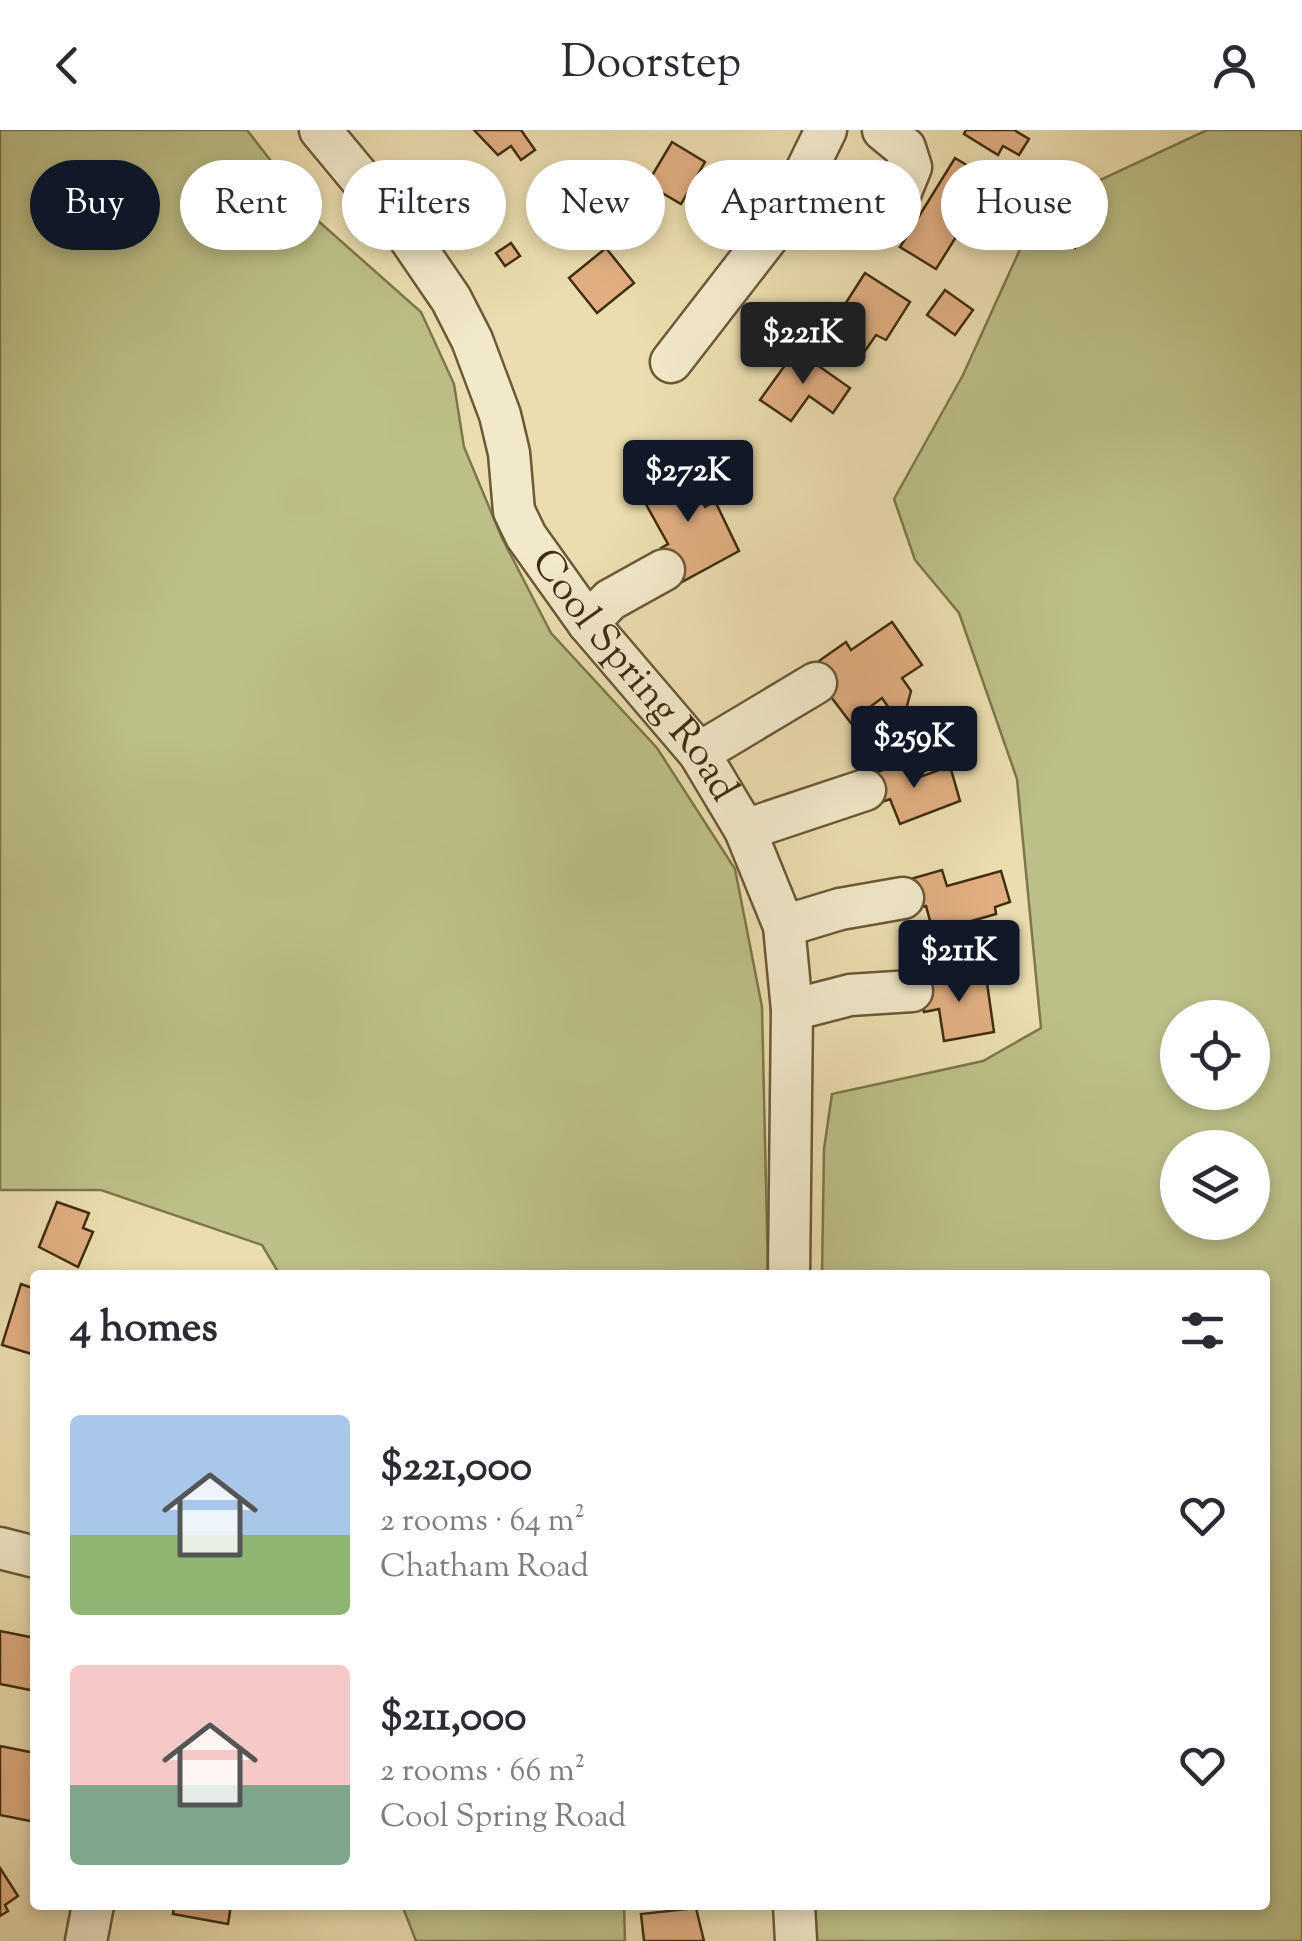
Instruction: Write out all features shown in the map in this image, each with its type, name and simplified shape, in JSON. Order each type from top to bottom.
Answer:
[{"type":"street","name":"Cool Spring Road","points":[[320,130],[408,236],[451,298],[472,340],[500,415],[509,454],[514,511],[526,536],[588,623],[699,754],[744,830],[784,926],[792,1010],[789,1270]]},
{"type":"street","points":[[671,362],[784,216],[826,130]]},
{"type":"street","points":[[883,130],[904,148],[908,160]]},
{"type":"street","points":[[588,623],[610,600],[664,570]]},
{"type":"street","points":[[699,754],[816,682]]},
{"type":"street","points":[[744,830],[865,790]]},
{"type":"street","points":[[784,926],[840,909],[903,898]]},
{"type":"street","points":[[792,1010],[850,996],[912,991]]},
{"type":"street","points":[[0,1548],[30,1556]]},
{"type":"street","points":[[86,1941],[92,1910]]},
{"type":"street","points":[[794,1910],[796,1941]]},
{"type":"green space","points":[[0,130],[247,130],[270,160],[180,160],[180,250],[322,250],[322,224],[342,242],[342,250],[351,250],[421,312],[454,384],[464,447],[502,538],[551,633],[657,748],[735,869],[762,1007],[768,1270],[277,1270],[262,1245],[101,1190],[0,1190]]},
{"type":"green space","points":[[1207,130],[1302,130],[1302,1941],[817,1941],[810,1910],[1270,1910],[1270,1270],[822,1270],[824,1149],[832,1094],[983,1061],[1041,1028],[1017,779],[959,613],[915,560],[894,499],[963,375],[1020,250],[1108,250],[1108,176]]},
{"type":"green space","points":[[404,1910],[624,1910],[625,1941],[416,1941]]},
{"type":"building","points":[[474,130],[521,130],[535,150],[521,160],[511,146],[498,155]]},
{"type":"building","points":[[966,130],[1014,130],[1029,139],[1019,155],[1003,146],[998,155],[964,134]]},
{"type":"building","points":[[672,142],[702,160],[685,160],[685,197],[681,204],[665,195],[665,160],[661,160]]},
{"type":"building","points":[[941,181],[941,250],[948,250],[936,269],[905,250],[921,250],[921,213]]},
{"type":"building","points":[[511,243],[520,256],[505,266],[496,253],[506,250]]},
{"type":"building","points":[[608,250],[634,283],[597,313],[569,278]]},
{"type":"building","points":[[865,273],[910,302],[886,340],[876,335],[865,351],[836,332],[848,313],[842,309]]},
{"type":"building","points":[[945,290],[973,310],[955,335],[927,315]]},
{"type":"building","points":[[796,350],[850,388],[833,413],[809,396],[791,421],[760,400]]},
{"type":"building","points":[[682,466],[705,507],[715,501],[739,551],[680,583],[661,548],[668,544],[638,490]]},
{"type":"building","points":[[892,622],[922,665],[902,678],[911,691],[907,706],[910,711],[897,720],[882,698],[870,707],[877,717],[857,731],[809,668],[846,642],[851,650]]},
{"type":"building","points":[[929,752],[934,768],[915,774],[910,758]]},
{"type":"building","points":[[905,762],[912,780],[950,766],[960,801],[900,824],[890,799],[877,804],[866,776]]},
{"type":"building","points":[[942,870],[947,886],[1001,871],[1010,902],[995,907],[996,914],[933,932],[926,906],[909,910],[900,882]]},
{"type":"building","points":[[953,974],[953,981],[986,976],[994,1032],[944,1041],[939,1009],[924,1012],[919,979]]},
{"type":"building","points":[[57,1202],[89,1213],[83,1228],[93,1232],[78,1267],[39,1247]]},
{"type":"building","points":[[21,1284],[30,1287],[30,1353],[2,1345]]},
{"type":"building","points":[[0,1631],[30,1637],[30,1690],[0,1684]]},
{"type":"building","points":[[0,1746],[30,1752],[30,1821],[0,1815]]},
{"type":"building","points":[[0,1868],[18,1896],[5,1905],[8,1911],[0,1916]]},
{"type":"building","points":[[173,1910],[230,1910],[228,1924],[173,1914]]},
{"type":"building","points":[[696,1910],[704,1941],[644,1941],[641,1914]]}]
